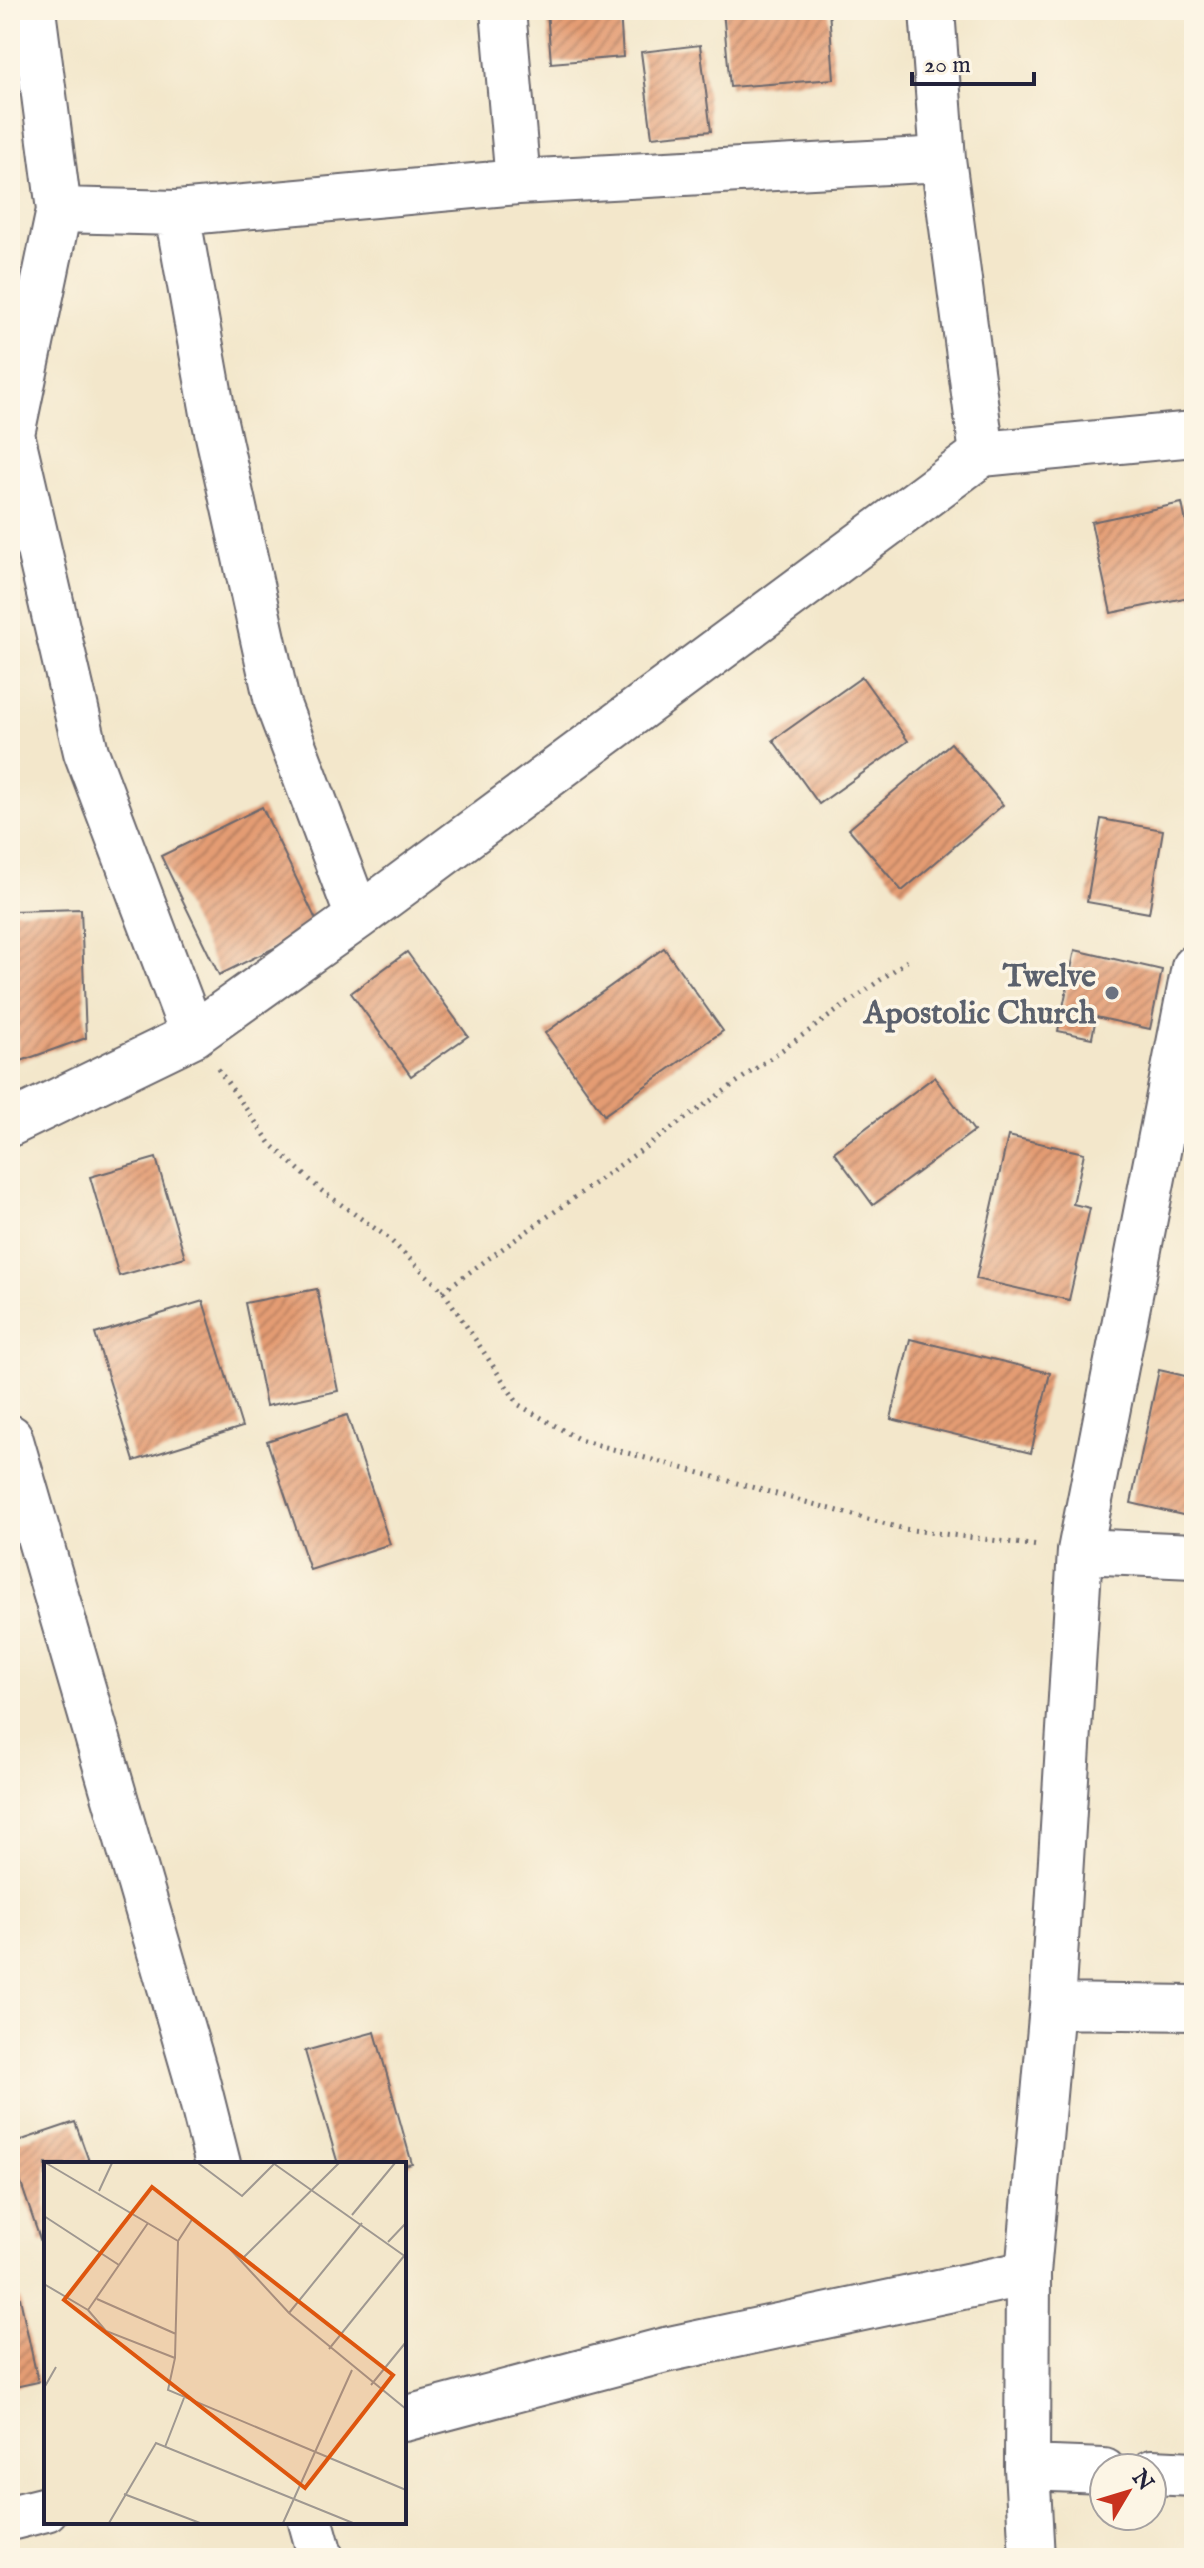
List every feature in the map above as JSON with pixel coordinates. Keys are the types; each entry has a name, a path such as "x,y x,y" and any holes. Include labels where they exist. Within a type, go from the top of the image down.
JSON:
{"street":[{"path":"33,10 59,210 12,434 86,752 193,1035"},
{"path":"503,10 518,182"},
{"path":"932,10 943,159 982,454"},
{"path":"59,210 177,213 518,182 943,159"},
{"path":"177,213 213,413 277,702 358,917"},
{"path":"10,1124 193,1035 358,917 982,454 1194,434"},
{"path":"1032,2558 1027,2468 1028,2273 1052,2006 1080,1551 1194,967"},
{"path":"10,1437 195,2073 217,2162"},
{"path":"1080,1551 1194,1556"},
{"path":"1052,2006 1194,2008"},
{"path":"406,2418 665,2350 1028,2273"},
{"path":"1027,2468 1088,2470"},
{"path":"1168,2473 1194,2474"},
{"path":"10,2518 44,2510"},
{"path":"312,2524 321,2558"}],"path":[{"path":"443,1291 907,961"},
{"path":"193,1035 271,1144 322,1191 387,1237 443,1291 519,1405 580,1440 904,1529 1080,1551"}],"building":[{"path":"547,10 620,10 623,57 551,63"},
{"path":"723,10 829,10 834,79 730,87"},
{"path":"700,45 711,131 652,137 641,52"},
{"path":"1182,503 1194,561 1194,596 1111,613 1091,522"},
{"path":"862,677 908,741 819,804 773,740"},
{"path":"951,743 1003,805 902,891 849,829"},
{"path":"262,807 319,926 219,975 161,856"},
{"path":"1101,819 1163,830 1149,913 1087,902"},
{"path":"81,909 86,1038 18,1062 12,911"},
{"path":"664,948 723,1031 604,1115 545,1033"},
{"name":"Twelve Apostolic Church","path":"1075,950 1162,970 1150,1029 1096,1017 1092,1038 1058,1031"},
{"path":"407,952 468,1036 411,1076 351,993"},
{"path":"934,1077 974,1131 873,1205 834,1152"},
{"path":"1008,1136 1084,1153 1073,1204 1090,1208 1069,1300 976,1279"},
{"path":"156,1158 185,1257 119,1276 90,1177"},
{"path":"317,1289 338,1391 266,1406 245,1303"},
{"path":"203,1301 242,1427 134,1461 95,1334"},
{"path":"910,1339 1050,1373 1031,1453 891,1419"},
{"path":"1159,1370 1194,1378 1194,1481 1187,1516 1131,1503"},
{"path":"347,1415 390,1544 310,1570 267,1441"},
{"path":"375,2032 412,2164 337,2162 305,2051"},
{"path":"75,2122 89,2162 44,2162 44,2241 41,2242 10,2144"},
{"path":"20,2298 38,2382 10,2388 10,2301"}],"place":[{"name":"Twelve Apostolic Church","path":"1112,993"}]}
